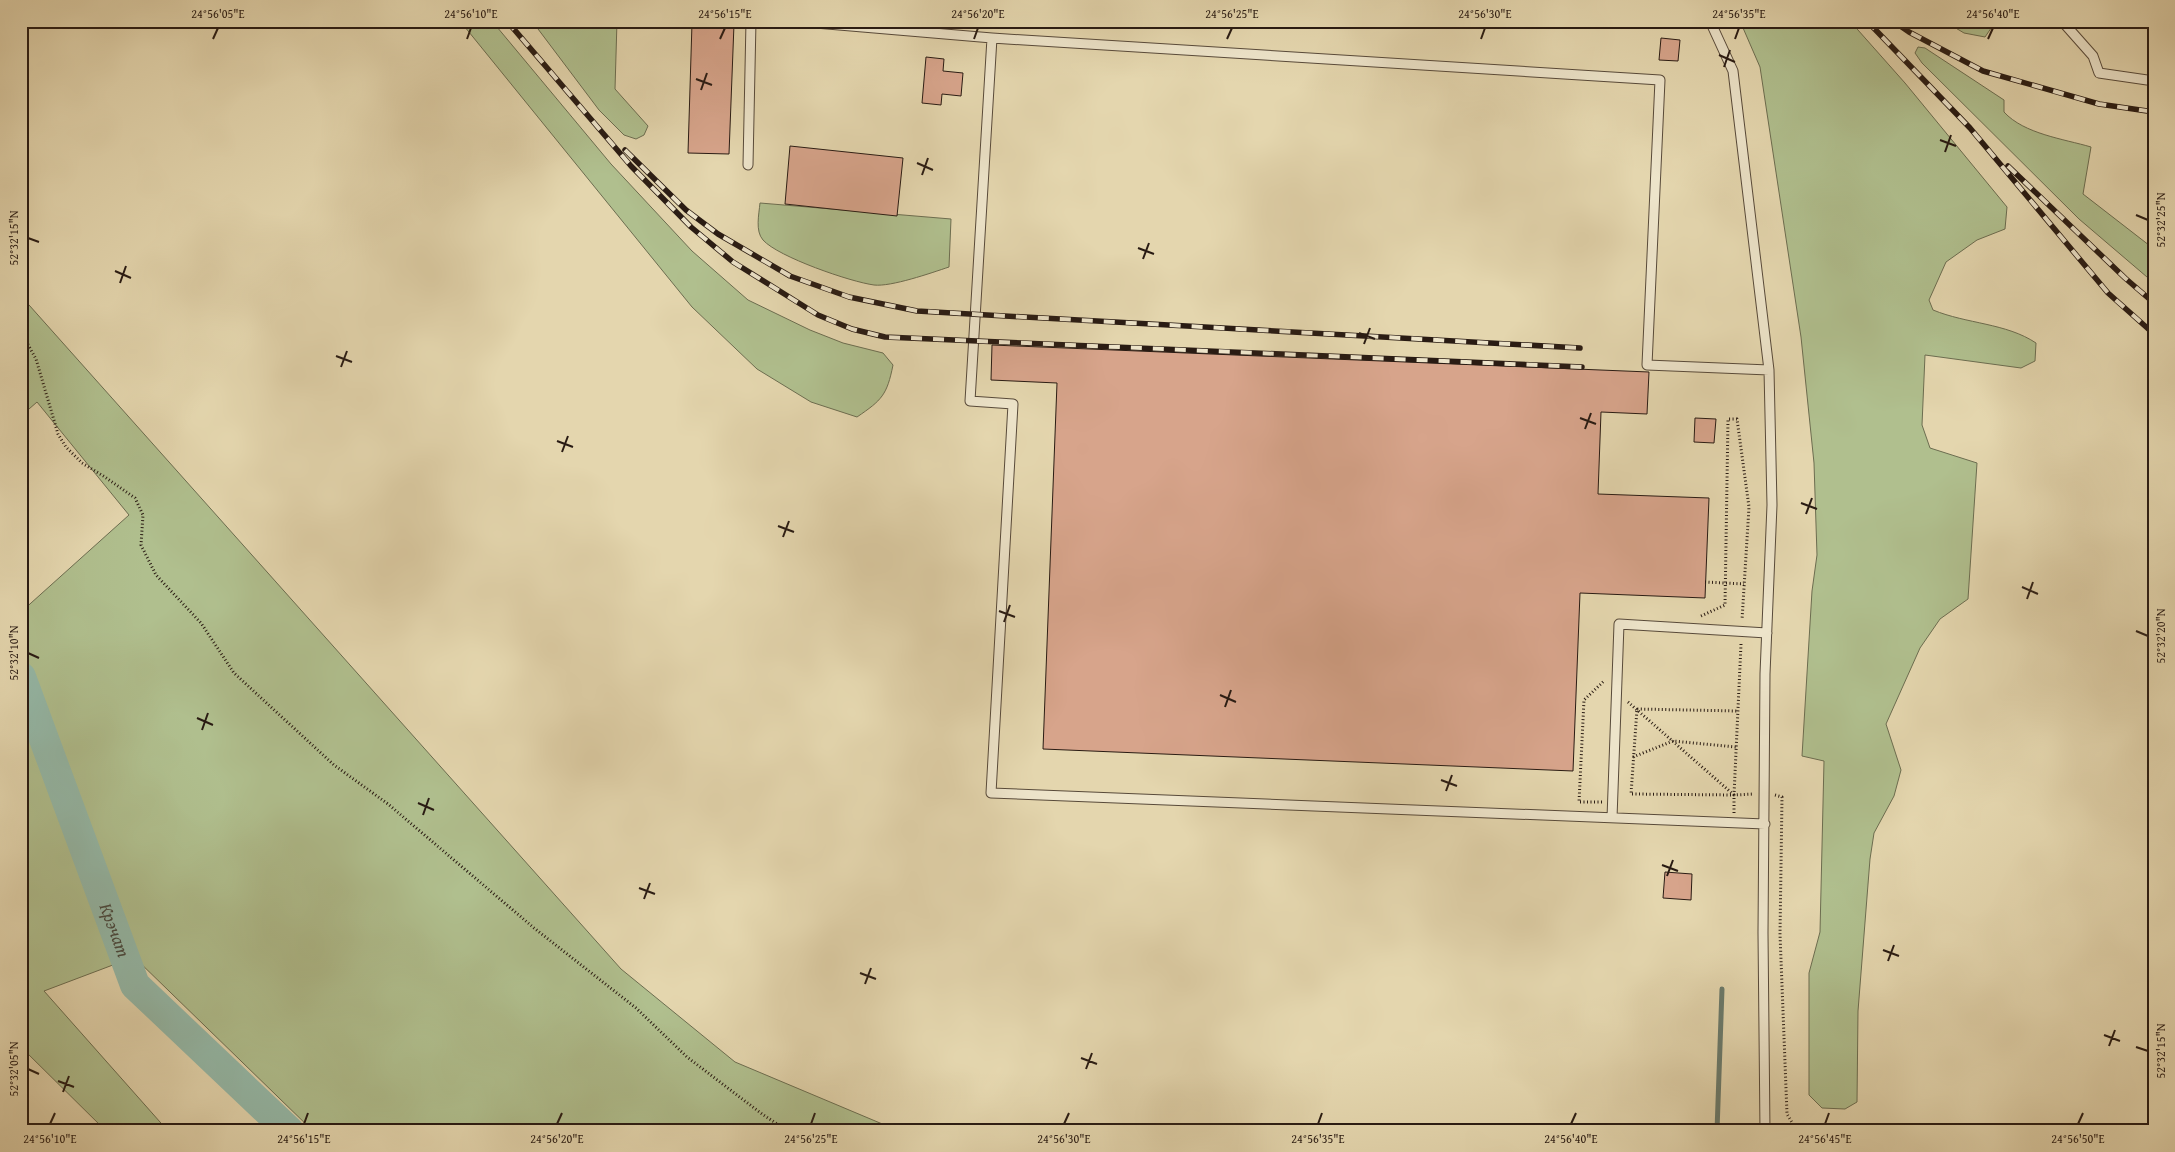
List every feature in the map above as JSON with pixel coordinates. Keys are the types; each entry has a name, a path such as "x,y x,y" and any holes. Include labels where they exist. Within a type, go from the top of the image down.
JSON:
{"lane":[{"path":"748,165 751,21"},
{"path":"792,21 992,38 1660,80 1647,365 1769,370"},
{"path":"1710,21 1734,71 1769,370 1772,506 1767,632 1763,952 1765,1131"},
{"path":"2062,21 2093,56 2099,73 2154,81"},
{"path":"992,38 970,402 1013,404 991,793 1765,824"},
{"path":"1612,818 1619,624 1767,632"}],"path":[{"path":"21,332 36,360 58,434 66,447 82,463 105,476 135,498 143,515 141,545 156,575 201,623 234,673 334,765 388,804 534,928 636,1008 687,1057 762,1114 788,1131"},
{"path":"1706,582 1744,584"},
{"path":"1617,670 1584,700 1579,802 1613,802 1631,794 1734,795"},
{"path":"1616,692 1734,795 1734,823"},
{"path":"1637,709 1738,711"},
{"path":"1631,794 1637,709"},
{"path":"1633,757 1673,741 1736,747"}],"green space":[{"path":"460,21 492,21 611,164 692,251 748,300 810,330 843,343 883,353 893,365 886,390 878,401 857,417 811,402 757,369 692,307"},
{"path":"532,21 617,21 615,89 648,126 644,135 636,139 624,135 599,110"},
{"path":"1740,21 1850,21 1905,83 2007,207 2005,229 1977,240 1946,262 1929,300 1933,310 2012,331 2036,343 2035,361 2021,368 1925,355 1922,425 1930,448 1977,463 1968,599 1940,619 1920,648 1886,724 1901,770 1894,796 1874,833 1870,859 1858,1011 1857,1102 1845,1109 1822,1108 1809,1095 1809,973 1820,932 1824,761 1802,756 1812,591 1817,555 1814,463 1801,337 1760,67"},
{"path":"1944,21 1996,21 1985,37 1964,33"},
{"path":"1918,47 1925,48 2004,100 2004,112 2022,126 2045,135 2091,147 2083,194 2154,249 2154,283 2079,219 1922,63 1915,53"},
{"path":"760,203 951,219 949,267 911,279 881,285 863,283 833,274 783,254 763,240 758,227"},
{"path":"21,296 621,969 735,1062 899,1131 313,1131 134,957 44,991 168,1131 106,1131 21,1047 21,612 129,515 37,402 21,416"}],"building":[{"path":"692,23 734,24 729,154 688,153"},
{"path":"1661,38 1680,40 1678,61 1659,60"},
{"path":"926,57 944,59 943,71 963,73 961,96 942,94 941,105 922,103"},
{"path":"790,146 903,158 897,216 785,204"},
{"path":"992,345 1649,372 1647,414 1601,412 1598,494 1709,498 1705,598 1580,593 1573,771 1043,749 1057,383 991,380"},
{"path":"1695,418 1716,419 1714,443 1694,442"},
{"path":"1665,872 1692,874 1691,900 1663,898"}],"waterway":[{"name":"Крэчат","path":"21,677 135,985 289,1131"},
{"path":"1717,1131 1722,989"}],"railway":[{"path":"507,21 631,166 691,227 733,262 818,315 852,329 885,337 1582,367"},
{"path":"1867,21 1970,128 2108,293 2154,334"},
{"path":"1893,21 1909,32 1983,71 2099,104 2154,112"},
{"path":"625,150 686,210 718,234 790,276 849,297 917,311 1580,348"},
{"path":"2008,166 2125,278 2154,303"}]}
